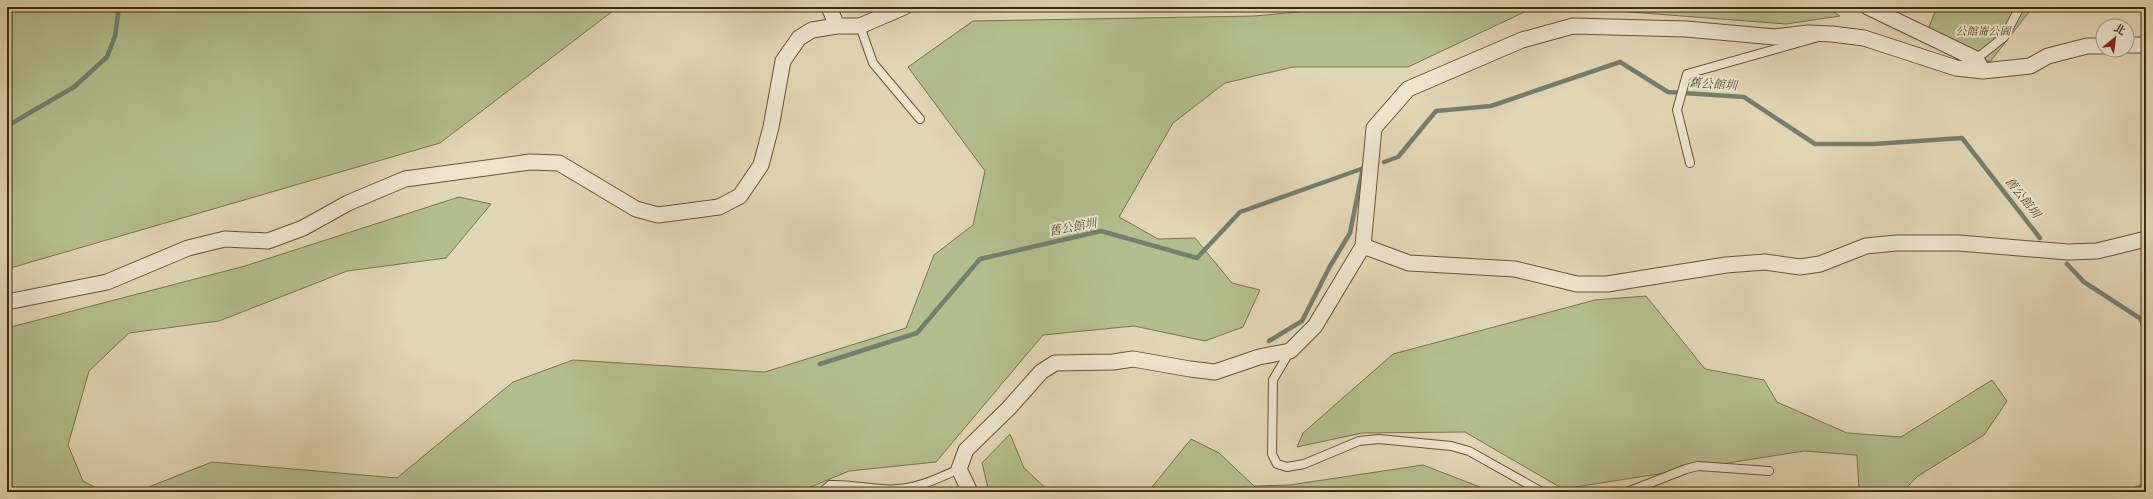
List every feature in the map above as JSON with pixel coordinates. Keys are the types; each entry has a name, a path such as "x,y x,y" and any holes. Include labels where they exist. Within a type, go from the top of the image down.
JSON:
{"street":[{"path":"829,7 837,26"},
{"path":"7,302 107,282 188,248 225,239 268,241 303,228 348,203 405,179 522,163 559,163 636,209 658,215 719,207 740,196 762,166 783,61 799,38 812,30 837,26 860,26 904,7"},
{"path":"1868,7 1979,65"},
{"path":"970,492 959,469 966,450 1009,408 1041,372 1055,363 1113,362 1133,359 1215,372 1259,356 1290,351 1315,326 1363,246 1374,128 1408,89 1522,40 1573,26 1686,29 1775,37 1808,33 1832,34 1864,38 1956,68 1979,65 2030,66 2048,56 2087,46 2095,46"},
{"path":"2135,45 2146,46"},
{"path":"1363,246 1409,263 1515,268 1577,284 1607,284 1726,265 1765,262 1800,267 1820,264 1866,246 1896,243 1959,243 2068,252 2097,251 2146,239"}],"lane":[{"path":"1979,65 2004,37 2020,7"},
{"path":"860,26 873,63 920,118"},
{"path":"1690,163 1677,110 1687,74 1832,34"},
{"path":"1290,351 1273,380 1272,454 1277,464 1287,467 1304,464 1359,442 1379,439 1451,446 1469,451 1542,492"},
{"path":"1627,492 1686,469 1698,466 1769,471"},
{"path":"822,492 830,485 849,484 884,490 919,486 959,469"}],"green space":[{"path":"7,7 618,7 440,143 7,269"},
{"path":"1352,7 1535,7 1408,67 1293,67 1225,83 1173,123 1119,217 1158,239 1195,238 1232,283 1260,290 1243,327 1205,341 1134,326 1043,335 936,462 849,471 799,492 136,492 212,462 397,478 513,382 573,360 765,372 906,328 934,255 973,225 985,171 908,67 973,21 1254,16"},
{"path":"1565,7 1826,7 1840,16 1786,24"},
{"name":"公館崙公園","path":"1937,7 2023,7 2029,12 1990,62 1927,32"},
{"path":"459,197 491,204 446,258 347,271 219,321 129,333 89,371 68,445 83,481 104,492 7,492 7,328 245,266"},
{"path":"1646,296 1705,369 1764,380 1777,402 1847,433 1901,437 1992,380 2007,401 1984,435 1918,476 1902,492 1859,492 1857,455 1804,451 1563,489 1465,432 1362,433 1297,447 1303,433 1393,354 1595,300"},
{"path":"1010,434 1024,468 1050,492 989,492 982,463"},
{"path":"1191,439 1219,453 1254,486 1290,485 1423,465 1493,492 1148,492"},
{"path":"2146,482 2146,492 2125,492"}],"waterway":[{"path":"7,126 74,87 107,57 115,36 119,7"},
{"name":"舊公館圳","path":"1384,162 1398,157 1436,111 1491,106 1620,62 1668,92 1744,97 1815,144 1874,144 1962,138 2040,238"},
{"path":"1269,341 1302,321 1329,268 1350,233 1363,168"},
{"name":"舊公館圳","path":"820,364 917,333 980,259 1101,231 1197,258 1240,212 1364,168"},
{"name":"舊公館圳","path":"2067,264 2084,282 2141,319 2146,336"}]}
